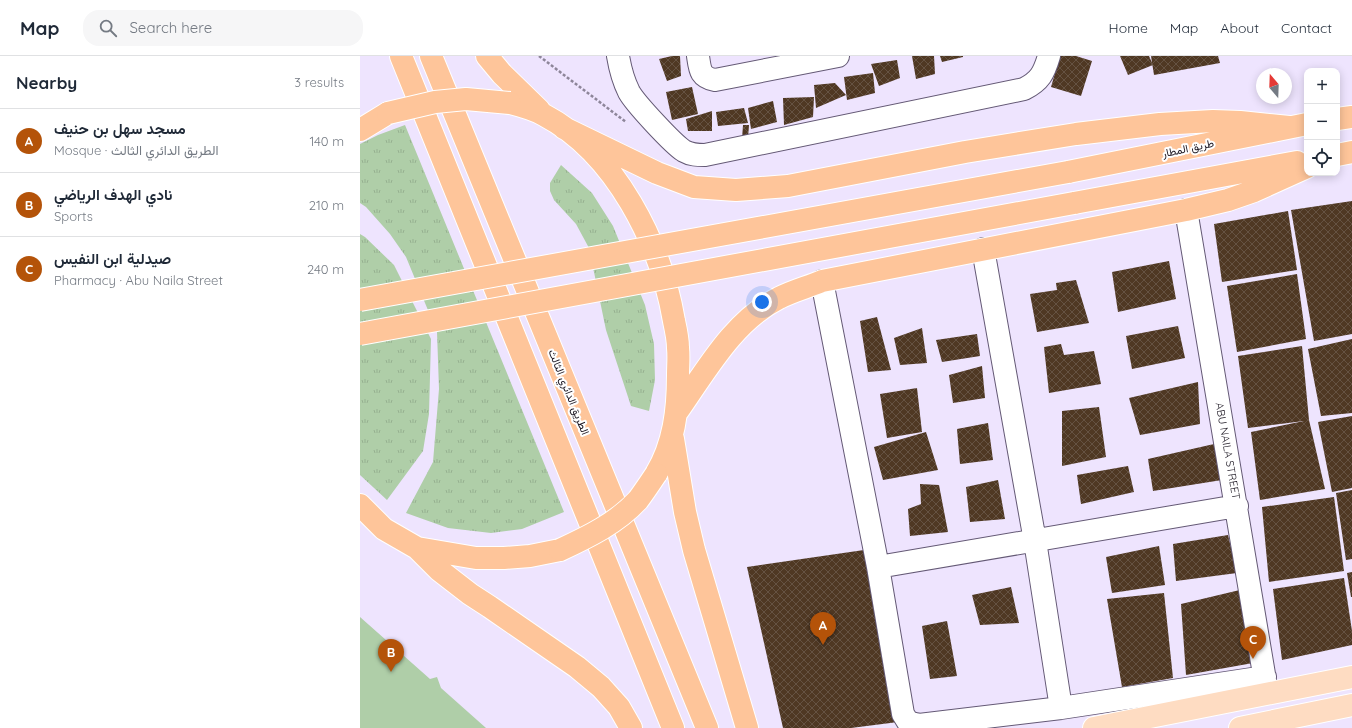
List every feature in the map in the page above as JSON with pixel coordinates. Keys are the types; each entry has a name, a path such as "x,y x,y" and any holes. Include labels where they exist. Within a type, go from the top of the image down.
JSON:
{"highway":[{"path":"401,56 673,728"},
{"name":"الطريق الدائري الثالث","path":"431,56 706,728"},
{"path":"487,56 502,74 544,115"},
{"path":"360,130 388,113 436,102 466,99 510,103 531,109 544,115 564,128 591,151 612,175 637,213 657,255 671,303 678,347 677,412 673,435 664,461 637,500 611,523 584,539 560,550 530,556 476,558 417,548"},
{"path":"1340,119 1352,117"},
{"path":"564,128 665,176 694,187 736,190 788,186 965,152 1076,134 1152,125 1213,121 1298,125"},
{"name":"طريق المطار","path":"360,300 1068,172 1298,125"},
{"path":"1340,154 1352,152"},
{"path":"360,334 1304,161"},
{"path":"677,412 715,357 738,328 757,312 779,298 822,281 1186,210 1228,200 1254,191 1304,168"},
{"path":"673,435 684,505 694,550 747,728"},
{"path":"360,505 384,529"},
{"path":"360,516 417,548 439,570 470,594 577,667 600,687 619,707 631,728"}],"main road":[{"path":"1094,728 1266,685 1352,677"},
{"path":"1240,728 1352,705"}],"street":[{"path":"618,56 624,80 635,101 675,144 693,155 705,155 1024,89 1040,78 1049,56"},
{"path":"698,56 702,74 708,79 715,80 838,56"},
{"name":"ABU NAILA STREET","path":"1186,210 1266,685"},
{"path":"983,249 1034,541 1061,708"},
{"path":"822,281 878,567 903,714 908,722 919,725 1266,685"},
{"path":"878,567 1237,506"}],"path":[{"path":"540,56 627,122"}],"green space":[{"path":"405,125 564,512 522,529 491,533 448,528 406,513 433,462 439,389 437,332 406,257 390,234 366,207 360,203 360,144 378,135"},
{"path":"561,165 592,193 613,226 645,305 654,344 655,380 649,411 631,406 606,330 589,248 576,224 554,200 550,191 550,183"},
{"path":"360,234 394,265 431,339 429,414 423,451 387,500 360,475"},
{"path":"360,617 430,679 437,677 441,688 486,728 360,728"}],"building":[{"path":"680,56 681,76 667,81 659,59"},
{"path":"912,56 934,56 935,74 916,79"},
{"path":"940,56 963,56 963,57 942,62"},
{"path":"1060,56 1076,56 1092,61 1081,96 1051,87"},
{"path":"1120,56 1149,56 1153,65 1128,75"},
{"path":"1151,56 1218,56 1220,63 1154,75"},
{"path":"897,60 900,78 879,86 871,64"},
{"path":"873,73 875,93 847,100 844,77"},
{"path":"835,83 846,95 816,108 814,85"},
{"path":"692,87 698,114 672,120 666,92"},
{"path":"814,97 813,117 784,125 783,98"},
{"path":"773,101 777,122 751,129 748,108"},
{"path":"744,108 748,123 718,126 716,112"},
{"path":"712,111 712,131 688,131 686,119"},
{"path":"743,125 749,125 748,139 742,139"},
{"path":"1352,201 1352,334 1314,341 1291,210"},
{"path":"1288,211 1297,270 1222,282 1214,224"},
{"path":"1169,261 1176,299 1118,312 1112,272"},
{"path":"1297,274 1306,339 1237,352 1227,286"},
{"path":"1076,280 1089,323 1037,332 1030,294 1057,290 1056,283"},
{"path":"877,317 891,370 868,372 860,321"},
{"path":"1178,326 1185,358 1132,369 1126,336"},
{"path":"922,328 927,363 900,365 894,338"},
{"path":"977,334 980,356 942,362 936,340"},
{"path":"1352,339 1352,413 1321,416 1308,349"},
{"path":"1061,344 1064,355 1094,351 1101,384 1049,393 1044,347"},
{"path":"1302,346 1309,420 1325,489 1260,500 1251,432 1304,421 1248,428 1238,356"},
{"path":"982,366 985,398 953,403 949,375"},
{"path":"1198,382 1200,424 1140,435 1129,398"},
{"path":"917,388 922,432 887,438 880,394"},
{"path":"1099,407 1106,457 1062,466 1062,411"},
{"path":"1352,416 1352,488 1332,492 1318,422"},
{"path":"988,423 993,460 960,464 957,429"},
{"path":"926,432 938,470 883,480 874,447"},
{"path":"1214,444 1222,480 1153,491 1148,459"},
{"path":"1128,466 1134,492 1081,504 1077,475"},
{"path":"998,480 1005,519 970,522 966,487"},
{"path":"920,484 939,485 948,532 910,536 908,509 921,504"},
{"path":"1352,490 1352,559 1346,560 1336,493"},
{"path":"1334,497 1344,571 1269,582 1262,507"},
{"path":"1228,535 1237,573 1176,581 1173,544"},
{"path":"1159,546 1165,585 1112,593 1106,557"},
{"path":"864,550 898,722 851,728 783,728 747,567"},
{"path":"1352,572 1352,597 1351,597 1347,573"},
{"path":"1344,578 1352,631 1352,645 1282,660 1273,589"},
{"path":"1011,587 1019,623 980,625 972,595"},
{"path":"1244,589 1253,663 1186,675 1181,604"},
{"path":"1164,593 1173,678 1122,687 1107,599"},
{"path":"947,621 957,676 930,679 922,626"}],"place":[{"name":"مسجد سهل بن حنيف","path":"823,645"},
{"name":"صيدلية ابن النفيس","path":"1253,659"},
{"name":"نادي الهدف الرياضي","path":"391,672"}]}
